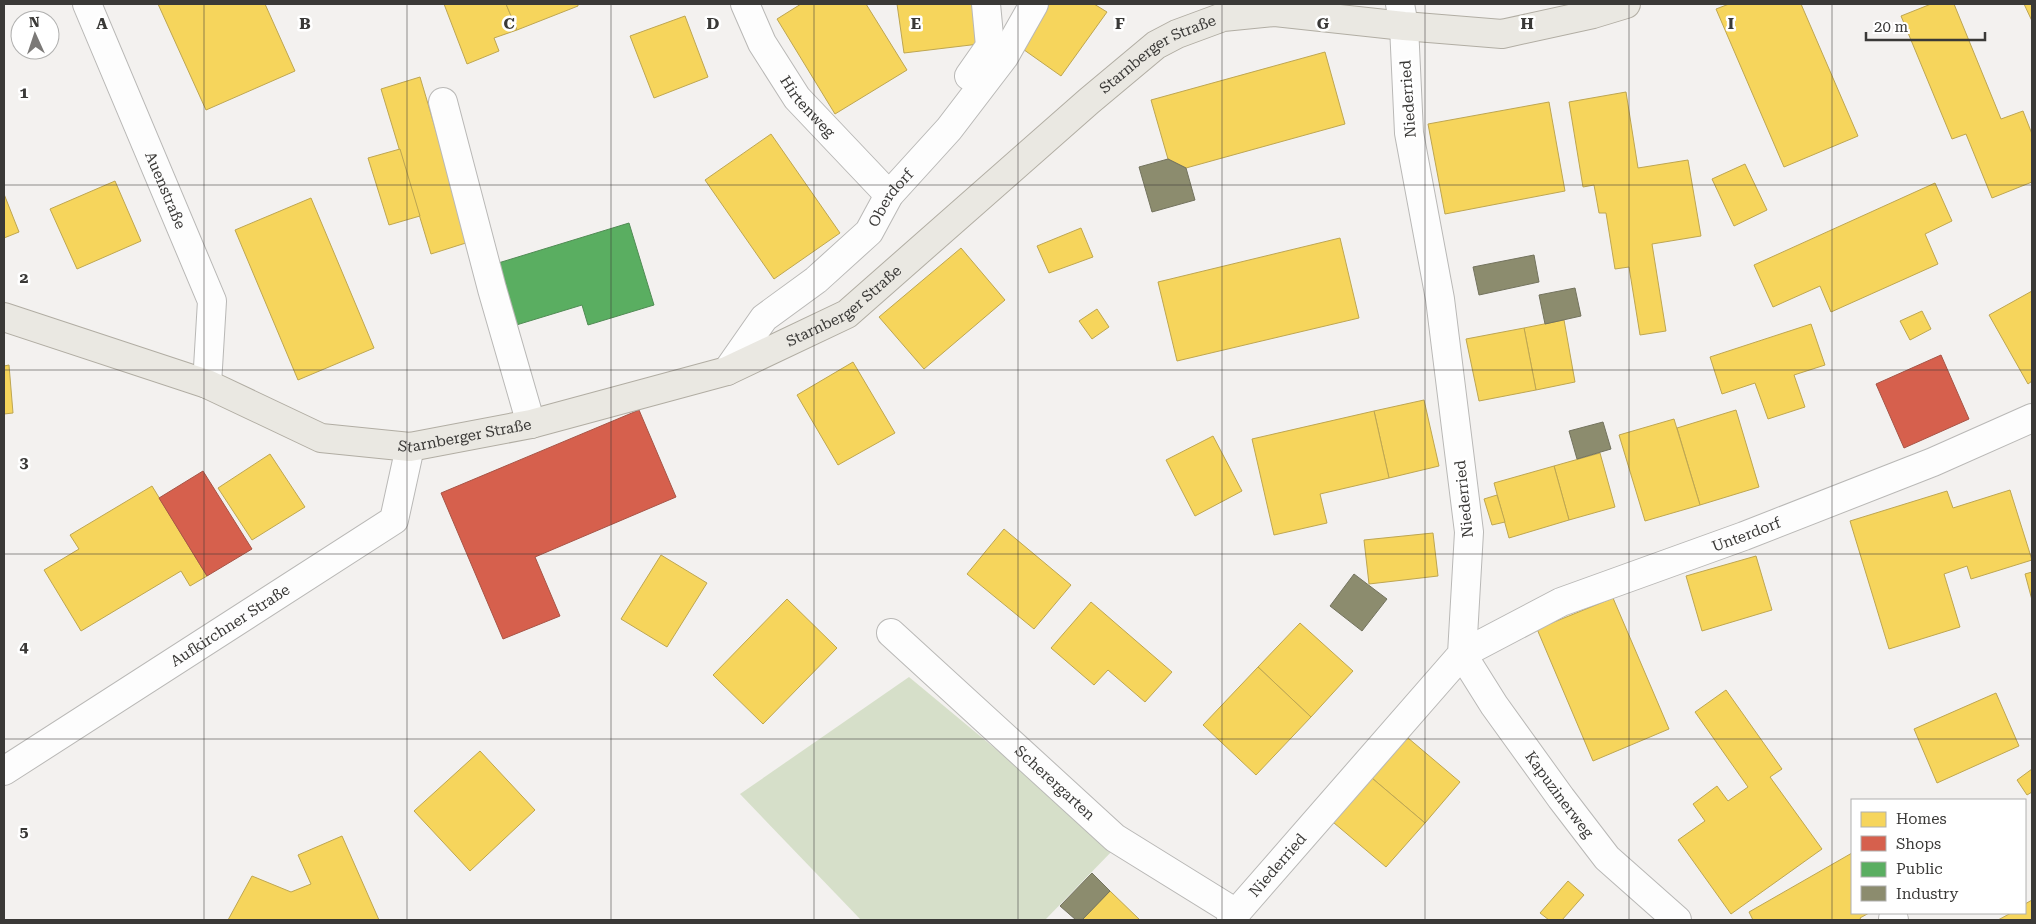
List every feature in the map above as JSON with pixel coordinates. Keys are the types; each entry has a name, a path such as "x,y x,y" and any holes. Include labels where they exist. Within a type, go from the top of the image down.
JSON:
{"main road":[{"name":"Starnberger Straße","path":"4,316 207,384 321,438 410,447 532,424 726,371 847,314 1088,101 1156,45 1177,34 1223,17 1275,12 1402,15 1502,34 1594,14 1626,4"}],"street":[{"name":"Auenstraße","path":"87,4 212,301 207,384"},
{"name":"Hirtenweg","path":"745,4 762,44 797,98 889,195"},
{"path":"949,129 954,98 990,46 986,4"},
{"name":"Oberdorf","path":"726,371 764,318 816,280 869,232 889,195 949,129 1004,57 1034,4"},
{"name":"Niederried","path":"1234,916 1462,654 1469,532 1440,299 1409,133 1402,15"},
{"path":"443,102 492,289 532,424"},
{"name":"Unterdorf","path":"1462,654 1561,602 1807,512 1934,462 2032,418"},
{"name":"Aufkirchner Straße","path":"4,771 394,520 410,447"},
{"name":"Scherergarten","path":"890,633 1115,838 1234,916"},
{"name":"Kapuzinerweg","path":"1462,654 1494,705 1606,858 1677,920"}],"green space":[{"path":"909,677 1115,848 1045,920 861,920 740,794"}],"building: Homes":[{"path":"158,4 265,4 295,71 206,110"},
{"path":"444,4 506,4 517,30 494,38 499,51 467,64"},
{"path":"506,4 578,4 578,6 517,30"},
{"path":"801,4 866,4 907,70 835,114 777,19"},
{"path":"897,4 974,4 979,44 904,53"},
{"path":"1045,4 1094,4 1107,12 1061,76 1020,47"},
{"path":"1729,4 1801,4 1858,136 1784,167 1716,9"},
{"path":"1931,4 1954,4 2001,119 2023,111 2032,134 2032,182 1992,198 1966,134 1952,139 1901,16"},
{"path":"2024,4 2032,4 2032,21"},
{"path":"685,16 708,77 654,98 630,36"},
{"path":"1325,52 1345,124 1186,168 1168,159 1151,100"},
{"path":"420,77 469,242 431,254 381,89"},
{"path":"1626,92 1638,168 1688,160 1701,236 1652,244 1666,331 1640,335 1629,267 1615,269 1606,213 1599,213 1594,185 1583,187 1569,102"},
{"path":"1549,102 1565,191 1445,214 1428,124"},
{"path":"771,134 840,233 774,279 705,180"},
{"path":"400,149 420,216 389,225 368,158"},
{"path":"1745,164 1767,210 1734,226 1712,179"},
{"path":"115,181 141,241 77,269 50,209"},
{"path":"1935,183 1952,221 1925,234 1938,264 1831,312 1820,286 1773,307 1754,265"},
{"path":"4,194 19,232 4,238"},
{"path":"311,198 374,348 298,380 235,230"},
{"path":"1081,228 1093,257 1049,273 1037,246"},
{"path":"1340,238 1359,318 1177,361 1158,282"},
{"path":"961,248 1005,300 924,369 879,317"},
{"path":"2032,291 2032,381 2028,384 1989,315"},
{"path":"1097,309 1109,327 1092,339 1079,321"},
{"path":"1922,311 1931,329 1910,340 1900,321"},
{"path":"1564,320 1575,382 1536,390 1524,328"},
{"path":"1811,324 1825,365 1794,375 1805,407 1768,419 1755,383 1722,394 1710,357"},
{"path":"1524,328 1536,390 1479,401 1466,339"},
{"path":"853,362 895,433 838,465 797,395"},
{"path":"9,365 13,413 4,414 4,366"},
{"path":"1424,400 1439,466 1389,478 1374,411"},
{"path":"1736,410 1759,487 1700,505 1677,428"},
{"path":"1374,411 1389,478 1320,494 1327,523 1274,535 1252,439"},
{"path":"1674,419 1700,505 1645,521 1619,435"},
{"path":"1213,436 1242,491 1195,516 1166,460"},
{"path":"1600,453 1615,507 1569,520 1554,466"},
{"path":"270,454 305,507 252,540 218,488"},
{"path":"1554,466 1569,520 1509,538 1494,483"},
{"path":"152,486 207,576 190,586 181,571 81,631 44,570 79,549 70,535"},
{"path":"2010,490 2032,560 1971,579 1967,566 1944,574 1960,627 1889,649 1850,521 1947,491 1953,508"},
{"path":"1497,495 1505,522 1492,525 1484,499"},
{"path":"1004,529 1071,585 1034,629 967,574"},
{"path":"1433,533 1438,576 1369,584 1364,540"},
{"path":"661,555 707,583 667,647 621,619"},
{"path":"1756,556 1772,610 1702,631 1686,576"},
{"path":"2032,572 2032,600 2025,574"},
{"path":"1613,598 1669,729 1593,761 1537,629"},
{"path":"787,599 837,648 763,724 713,675"},
{"path":"1091,602 1172,672 1145,702 1108,670 1094,685 1051,648"},
{"path":"1300,623 1353,671 1311,717 1258,667"},
{"path":"1258,667 1311,717 1256,775 1203,725"},
{"path":"1726,690 1782,769 1770,777 1822,849 1731,914 1678,840 1705,821 1693,804 1717,786 1728,801 1748,787 1695,712"},
{"path":"1996,693 2019,746 1937,783 1914,729"},
{"path":"1401,732 1460,782 1425,823 1366,773"},
{"path":"480,751 535,810 470,871 414,811"},
{"path":"2032,769 2032,792 2027,795 2017,780"},
{"path":"1366,773 1425,823 1386,867 1327,817"},
{"path":"342,836 379,920 228,920 252,876 291,892 311,884 298,855"},
{"path":"1851,854 1851,914 1867,914 1860,918 1861,920 1753,920 1749,912"},
{"path":"1568,881 1584,895 1562,920 1549,920 1540,913"},
{"path":"1110,891 1140,920 1082,920"},
{"path":"2032,900 2032,920 1998,920 2009,914 2026,914 2026,903"}],"building: Shops":[{"path":"1941,355 1969,419 1904,448 1876,384"},
{"path":"639,410 676,497 535,557 560,616 503,639 441,493"},
{"path":"203,471 252,549 207,576 159,498"}],"building: Public":[{"path":"629,223 654,305 588,325 582,305 513,326 495,264"}],"building: Industry":[{"path":"1168,159 1186,168 1195,200 1152,212 1139,167"},
{"path":"1534,255 1539,282 1479,295 1473,267"},
{"path":"1575,288 1581,316 1545,324 1539,295"},
{"path":"1603,422 1611,449 1577,459 1569,431"},
{"path":"1354,574 1387,599 1362,631 1330,606"},
{"path":"1092,873 1110,891 1082,920 1076,920 1060,906"}]}
